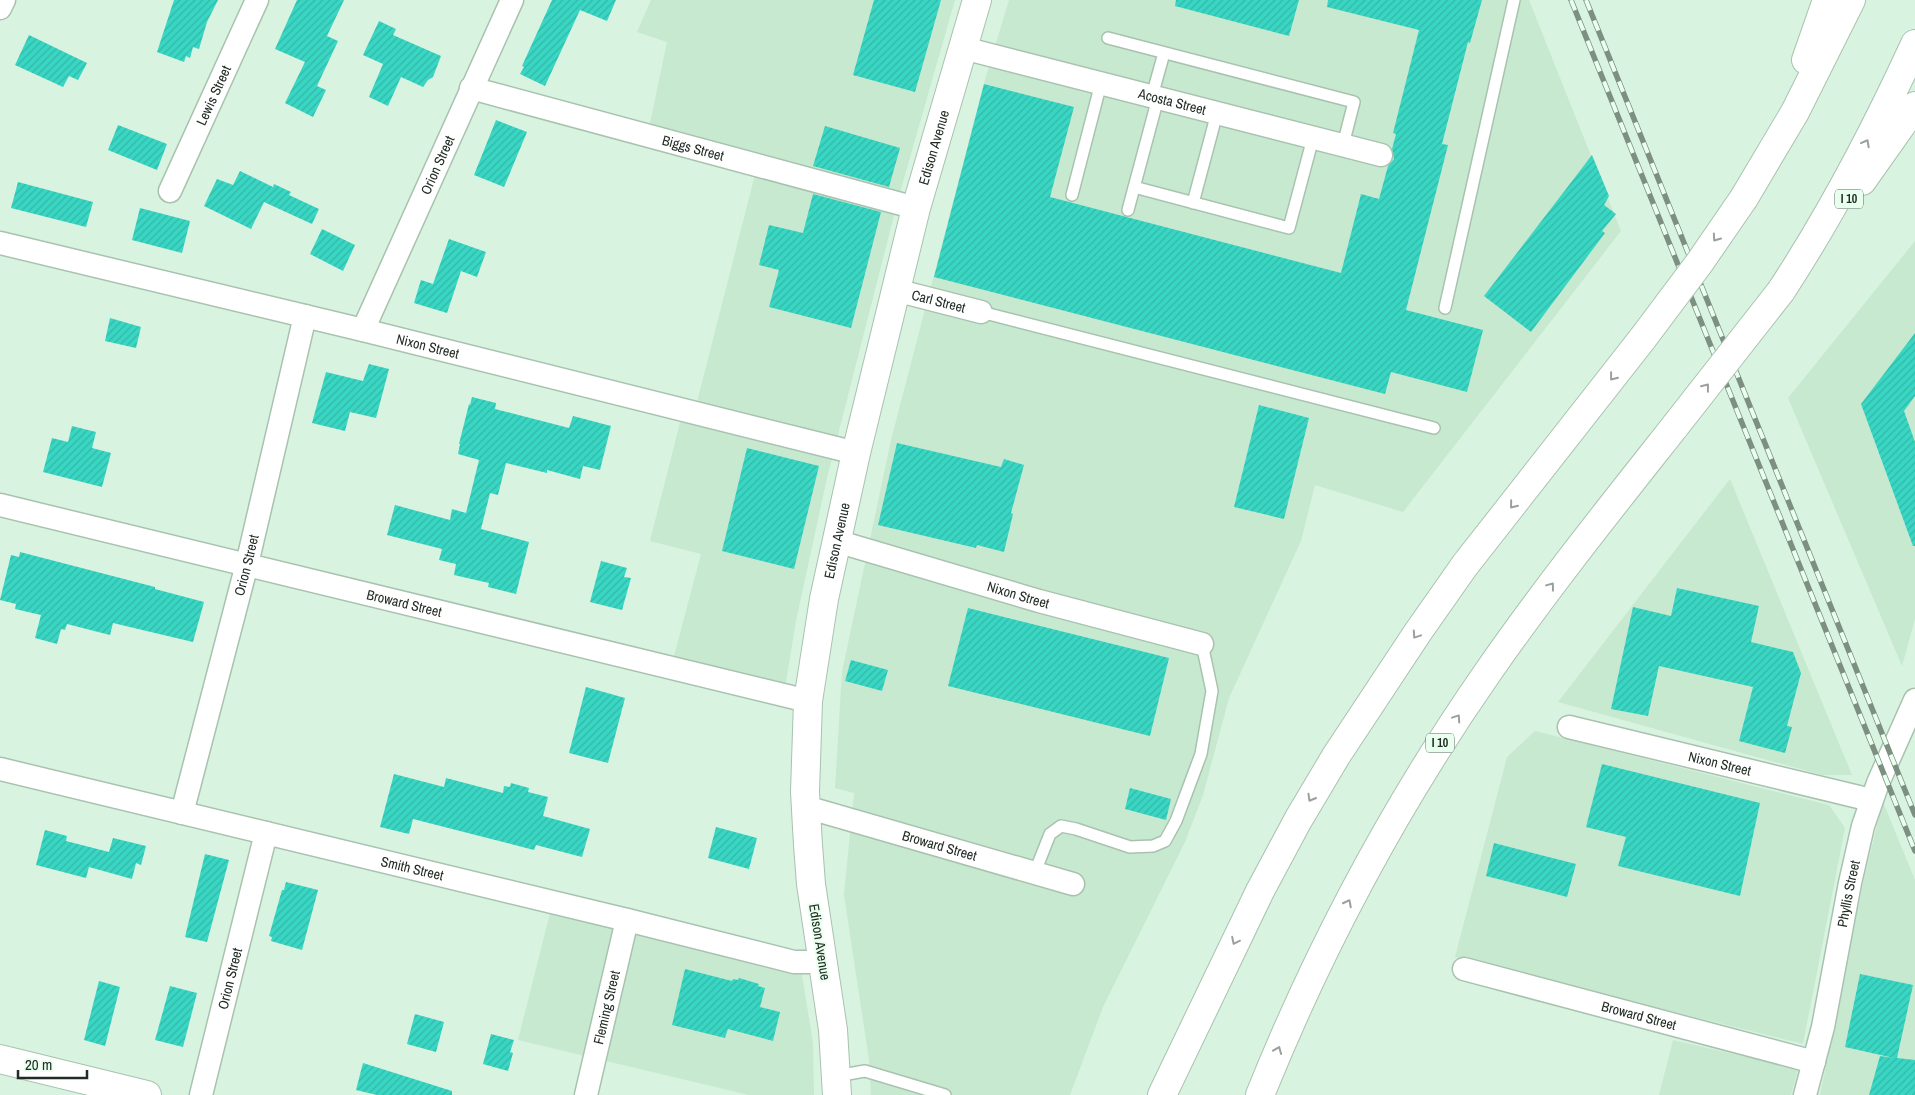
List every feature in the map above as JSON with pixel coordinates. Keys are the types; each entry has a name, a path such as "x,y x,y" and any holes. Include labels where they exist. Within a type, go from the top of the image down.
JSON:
{"main road":[{"name":"Edison Avenue","path":"837,1086 833,1030 812,884 806,807 808,701 824,599 836,541 895,290 916,208 977,0"},
{"path":"1744,198 1786,111 1827,0"},
{"path":"1162,1095 1256,899 1298,820 1336,756 1418,632 1466,565 1643,338 1700,262 1744,198 1795,112 1851,0"},
{"path":"1781,291 1826,218 1869,138 1915,44"},
{"name":"I 10","path":"1260,1095 1284,1035 1357,885 1442,741 1487,672 1536,605 1781,291 1915,106"},
{"path":"0,1059 147,1095"}],"street":[{"path":"0,8 4,0"},
{"name":"Lewis Street","path":"170,191 257,0"},
{"name":"Orion Street","path":"363,330 512,0"},
{"name":"Acosta Street","path":"963,48 1381,155"},
{"name":"Biggs Street","path":"471,88 916,208"},
{"name":"Nixon Street","path":"0,243 363,330 856,452"},
{"name":"Carl Street","path":"895,290 981,312"},
{"name":"Orion Street","path":"182,813 247,564 305,316"},
{"name":"Broward Street","path":"0,506 247,564 808,701"},
{"name":"Nixon Street","path":"836,541 1039,601 1202,644"},
{"name":"Phyllis Street","path":"1805,1095 1823,1027 1857,850 1871,800 1915,700"},
{"name":"Nixon Street","path":"1569,727 1871,800"},
{"name":"Smith Street","path":"0,769 794,962 824,962"},
{"name":"Broward Street","path":"806,807 1074,884"},
{"name":"Orion Street","path":"201,1095 266,833"},
{"name":"Fleming Street","path":"586,1095 627,920"},
{"name":"Broward Street","path":"1464,969 1814,1062"}],"lane":[{"path":"1445,308 1514,0"},
{"path":"1108,38 1354,102 1343,146"},
{"path":"1128,210 1164,53"},
{"path":"1072,195 1101,83"},
{"path":"1193,203 1217,113"},
{"path":"1134,187 1289,228 1313,138"},
{"path":"981,312 1434,428"},
{"path":"1035,872 1050,834 1061,826 1130,846 1153,846 1165,841 1176,821 1201,754 1212,691 1202,644"},
{"path":"837,1086 865,1071 945,1095"}],"shaded area":[{"path":"651,0 955,0 899,196 827,478 796,621 785,688 673,660 701,554 650,541 686,399 697,402 759,159 649,128 667,42 637,32"},
{"path":"1009,0 1529,0 1621,231 1403,512 1315,485 1301,541 1229,698 1203,795 1185,842 1103,1007 1070,1095 871,1095 869,1060 844,895 854,793 835,788 842,672 891,440 984,83"},
{"path":"1915,241 1915,619 1902,666 1788,398"},
{"path":"1730,479 1852,775 1822,775 1558,702"},
{"path":"1535,731 1829,805 1845,828 1803,1044 1455,957 1507,757"},
{"path":"1883,802 1915,880 1915,1095 1820,1095 1865,874"},
{"path":"550,913 802,975 813,1043 814,1095 749,1095 518,1040"},
{"path":"1673,1040 1798,1069 1791,1095 1659,1095"}],"building":[{"path":"174,0 218,0 207,22 199,49 193,47 190,58 186,56 184,62 157,52"},
{"path":"297,0 344,0 327,36 338,41 317,86 326,90 313,117 285,103 305,62 275,49"},
{"path":"552,0 616,0 607,21 580,10 545,86 520,74"},
{"path":"874,0 941,0 915,92 853,75"},
{"path":"1176,0 1299,0 1289,36 1175,6"},
{"path":"1328,0 1482,0 1470,43 1468,42 1442,144 1448,145 1406,310 1483,330 1467,392 1391,372 1385,394 934,277 984,84 1074,107 1050,197 1341,273 1361,194 1379,199 1388,166 1394,159 1392,149 1396,134 1393,133 1419,30 1327,7"},
{"path":"379,21 396,29 393,35 441,56 433,77 423,87 401,77 388,106 369,97 383,64 363,55"},
{"path":"29,35 87,63 78,80 69,76 63,87 15,65"},
{"path":"496,120 527,132 504,187 474,175"},
{"path":"118,125 167,144 157,170 108,150"},
{"path":"825,126 900,148 889,187 813,166"},
{"path":"1592,155 1609,196 1604,205 1616,214 1602,231 1605,233 1531,332 1484,296"},
{"path":"240,171 273,187 274,184 291,192 289,195 319,209 312,224 264,202 251,229 204,206 217,179 233,185"},
{"path":"18,182 93,202 86,227 11,208"},
{"path":"813,194 881,212 851,328 769,307 779,270 759,265 769,225 803,233"},
{"path":"140,208 190,221 182,253 132,240"},
{"path":"322,229 355,245 343,271 310,254"},
{"path":"449,239 486,252 477,277 461,271 447,313 414,303 421,280 433,284"},
{"path":"110,318 141,327 136,348 105,341"},
{"path":"1915,333 1915,396 1904,411 1915,442 1915,546 1913,546 1861,404"},
{"path":"369,364 389,369 376,418 350,412 345,431 312,423 326,372 363,381"},
{"path":"472,397 496,403 495,409 569,428 573,416 611,426 600,470 583,466 580,479 547,470 547,473 506,463 498,495 490,493 481,529 529,542 516,594 488,587 489,583 454,575 456,564 439,560 442,549 387,535 395,505 450,520 452,509 466,513 479,460 458,454"},
{"path":"1259,405 1309,418 1284,519 1234,507"},
{"path":"72,426 96,432 92,448 111,453 102,487 43,472 52,438 68,442"},
{"path":"897,443 1001,467 1004,459 1024,465 1011,513 1013,514 1004,552 977,545 976,548 878,525"},
{"path":"747,448 819,466 794,569 722,551"},
{"path":"20,552 155,587 155,589 204,602 193,642 113,623 110,635 67,624 65,630 61,629 57,644 35,638 41,615 15,609 16,604 0,600 11,555 19,557"},
{"path":"601,561 627,568 624,577 631,578 622,610 590,602"},
{"path":"1677,588 1759,606 1751,642 1793,652 1801,673 1787,726 1792,727 1785,753 1739,741 1753,687 1659,666 1648,716 1611,709 1633,607 1671,616"},
{"path":"968,608 1169,658 1150,736 948,686"},
{"path":"851,660 888,670 882,691 845,681"},
{"path":"586,687 625,698 608,763 569,753"},
{"path":"1602,764 1760,803 1740,896 1618,866 1626,837 1586,827"},
{"path":"394,774 444,787 446,778 503,793 504,786 510,787 511,783 529,788 528,792 548,797 543,816 590,829 582,857 536,845 534,850 413,819 409,834 380,827"},
{"path":"1130,788 1171,799 1166,820 1125,809"},
{"path":"716,827 757,838 749,869 708,858"},
{"path":"45,830 67,836 66,841 109,852 113,838 146,846 141,865 136,863 132,879 89,867 86,878 36,865"},
{"path":"1494,843 1576,864 1567,897 1486,876"},
{"path":"205,854 229,860 207,942 185,937"},
{"path":"286,882 318,890 302,950 271,941 272,937 269,936"},
{"path":"685,969 732,981 739,978 759,984 758,986 765,988 760,1007 780,1012 773,1041 728,1029 725,1038 672,1025"},
{"path":"1860,974 1913,985 1897,1058 1915,1060 1915,1095 1869,1095 1880,1056 1894,1058 1845,1047"},
{"path":"99,981 120,987 105,1046 84,1040"},
{"path":"170,986 197,993 183,1047 155,1040"},
{"path":"415,1014 444,1022 436,1052 407,1044"},
{"path":"491,1034 514,1040 510,1052 513,1053 508,1071 483,1064"},
{"path":"363,1063 452,1091 452,1095 377,1095 356,1090"}],"railway":[{"path":"1571,0 1915,851"},
{"path":"1586,0 1915,815"}]}
